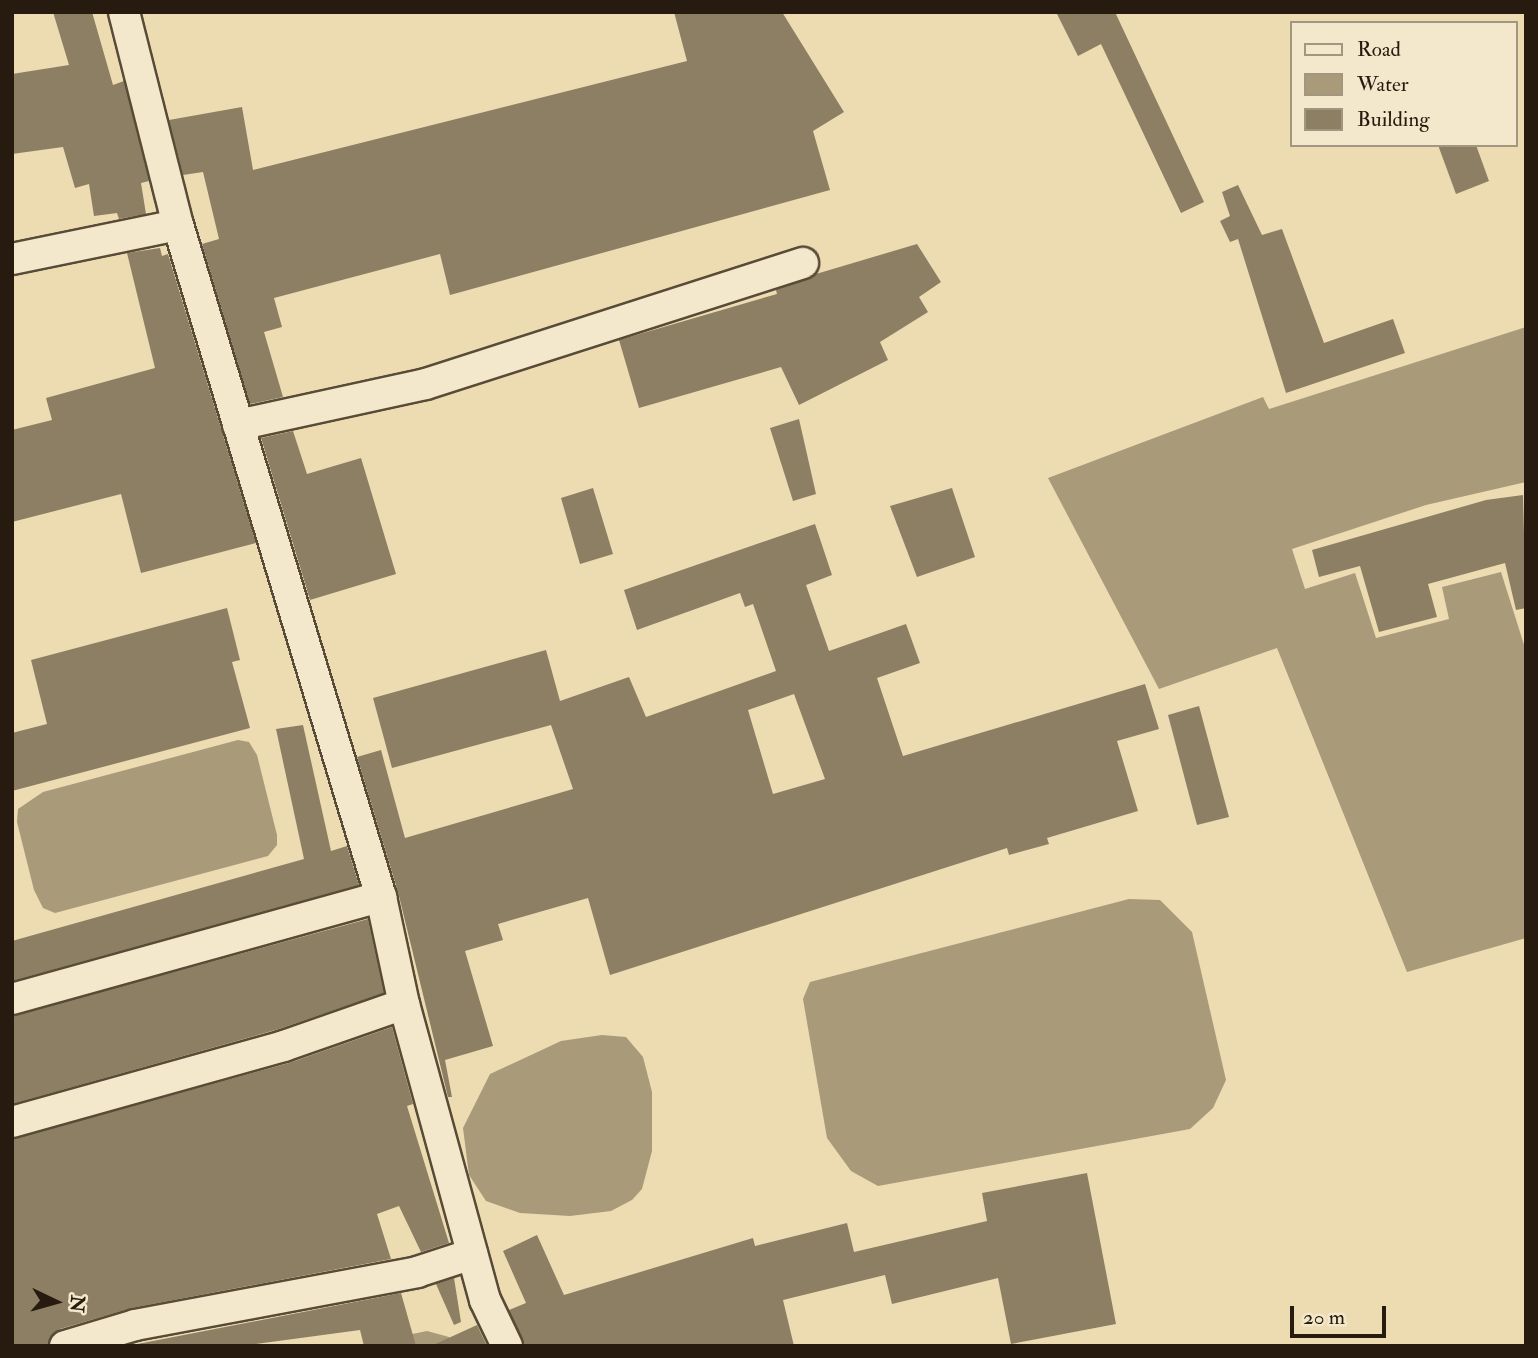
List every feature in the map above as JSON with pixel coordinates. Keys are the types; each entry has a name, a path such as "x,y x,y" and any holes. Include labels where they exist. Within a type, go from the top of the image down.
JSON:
{"street":[{"path":"124,12 178,225 381,897 404,1004 485,1300 507,1346"},
{"path":"12,259 178,225"},
{"path":"238,425 426,384 803,263"},
{"path":"12,999 381,897"},
{"path":"12,1122 245,1057 404,1004"},
{"path":"65,1346 145,1323 417,1272 472,1254"}],"water":[{"path":"1526,327 1526,482 1426,505 1292,549 1305,589 1355,573 1376,638 1449,619 1442,587 1501,572 1526,651 1526,938 1407,972 1277,648 1159,689 1048,478 1263,397 1269,409"},
{"path":"238,740 249,742 257,755 277,835 277,845 268,856 55,913 43,908 34,890 17,822 18,809 43,792"},
{"path":"1129,899 1160,900 1192,932 1226,1080 1213,1108 1190,1129 878,1186 851,1171 827,1138 803,999 810,982"},
{"path":"602,1035 626,1037 643,1057 652,1092 652,1151 642,1189 632,1200 611,1211 570,1216 520,1213 486,1201 469,1175 463,1128 490,1074 561,1041"},
{"path":"427,1331 449,1337 455,1346 353,1346"}],"building":[{"path":"53,12 92,12 113,85 124,81 149,181 141,183 146,214 119,219 117,213 94,216 89,184 75,188 63,147 12,154 12,74 69,65"},
{"path":"674,12 782,12 844,112 813,131 830,190 450,295 440,254 274,298 282,327 264,332 283,397 250,404 202,244 219,239 203,172 183,175 169,120 242,107 253,170 687,61"},
{"path":"1056,12 1115,12 1204,202 1181,213 1101,44 1078,56"},
{"path":"1439,147 1477,147 1489,181 1456,194"},
{"path":"1238,185 1262,235 1282,229 1324,343 1393,319 1405,353 1286,393 1238,239 1230,242 1220,221 1230,216 1222,192"},
{"path":"917,244 941,282 919,297 928,312 880,342 888,360 799,405 781,367 639,408 619,340 777,294 776,290 816,274"},
{"path":"160,248 162,256 168,254 256,543 141,573 121,494 12,522 12,430 52,420 46,398 155,368 127,253"},
{"path":"799,419 816,494 793,501 770,428"},
{"path":"293,431 307,474 361,458 396,574 310,600 261,438"},
{"path":"593,488 613,554 580,564 561,498"},
{"path":"952,488 975,557 917,577 890,506"},
{"path":"1523,495 1526,608 1516,610 1505,563 1428,584 1437,617 1379,632 1360,566 1319,577 1312,550 1486,500"},
{"path":"815,524 832,575 806,585 829,651 906,624 920,663 877,678 903,756 1145,684 1159,729 1117,741 1138,811 1047,838 1049,844 1009,855 1007,848 610,975 588,898 498,924 503,940 465,951 493,1046 445,1060 452,1097 448,1097 398,892 357,757 381,750 405,838 573,789 551,725 392,768 373,698 546,650 560,701 629,677 646,717 776,671 753,604 745,607 740,593 637,630 624,590","holes":["794,694 825,779 773,794 748,710"]},
{"path":"227,608 240,660 232,662 250,728 12,791 12,733 47,724 31,660"},
{"path":"1199,706 1229,817 1197,825 1168,715"},
{"path":"303,725 331,851 347,846 359,885 12,981 12,941 304,859 276,729"},
{"path":"368,919 384,993 279,1029 12,1104 12,1016"},
{"path":"392,1027 413,1104 407,1106 449,1243 421,1252 399,1206 377,1214 391,1259 132,1308 60,1329 48,1346 12,1346 12,1139 289,1063"},
{"path":"1087,1173 1116,1324 1011,1344 998,1278 892,1304 885,1275 783,1300 794,1346 524,1346 509,1310 526,1303 503,1251 537,1235 564,1295 753,1238 755,1246 847,1223 854,1252 987,1221 982,1193"},
{"path":"454,1278 461,1322 454,1325 436,1284"},
{"path":"401,1293 416,1346 364,1346 360,1330 242,1346 127,1346"},
{"path":"477,1325 487,1346 431,1346"}]}
